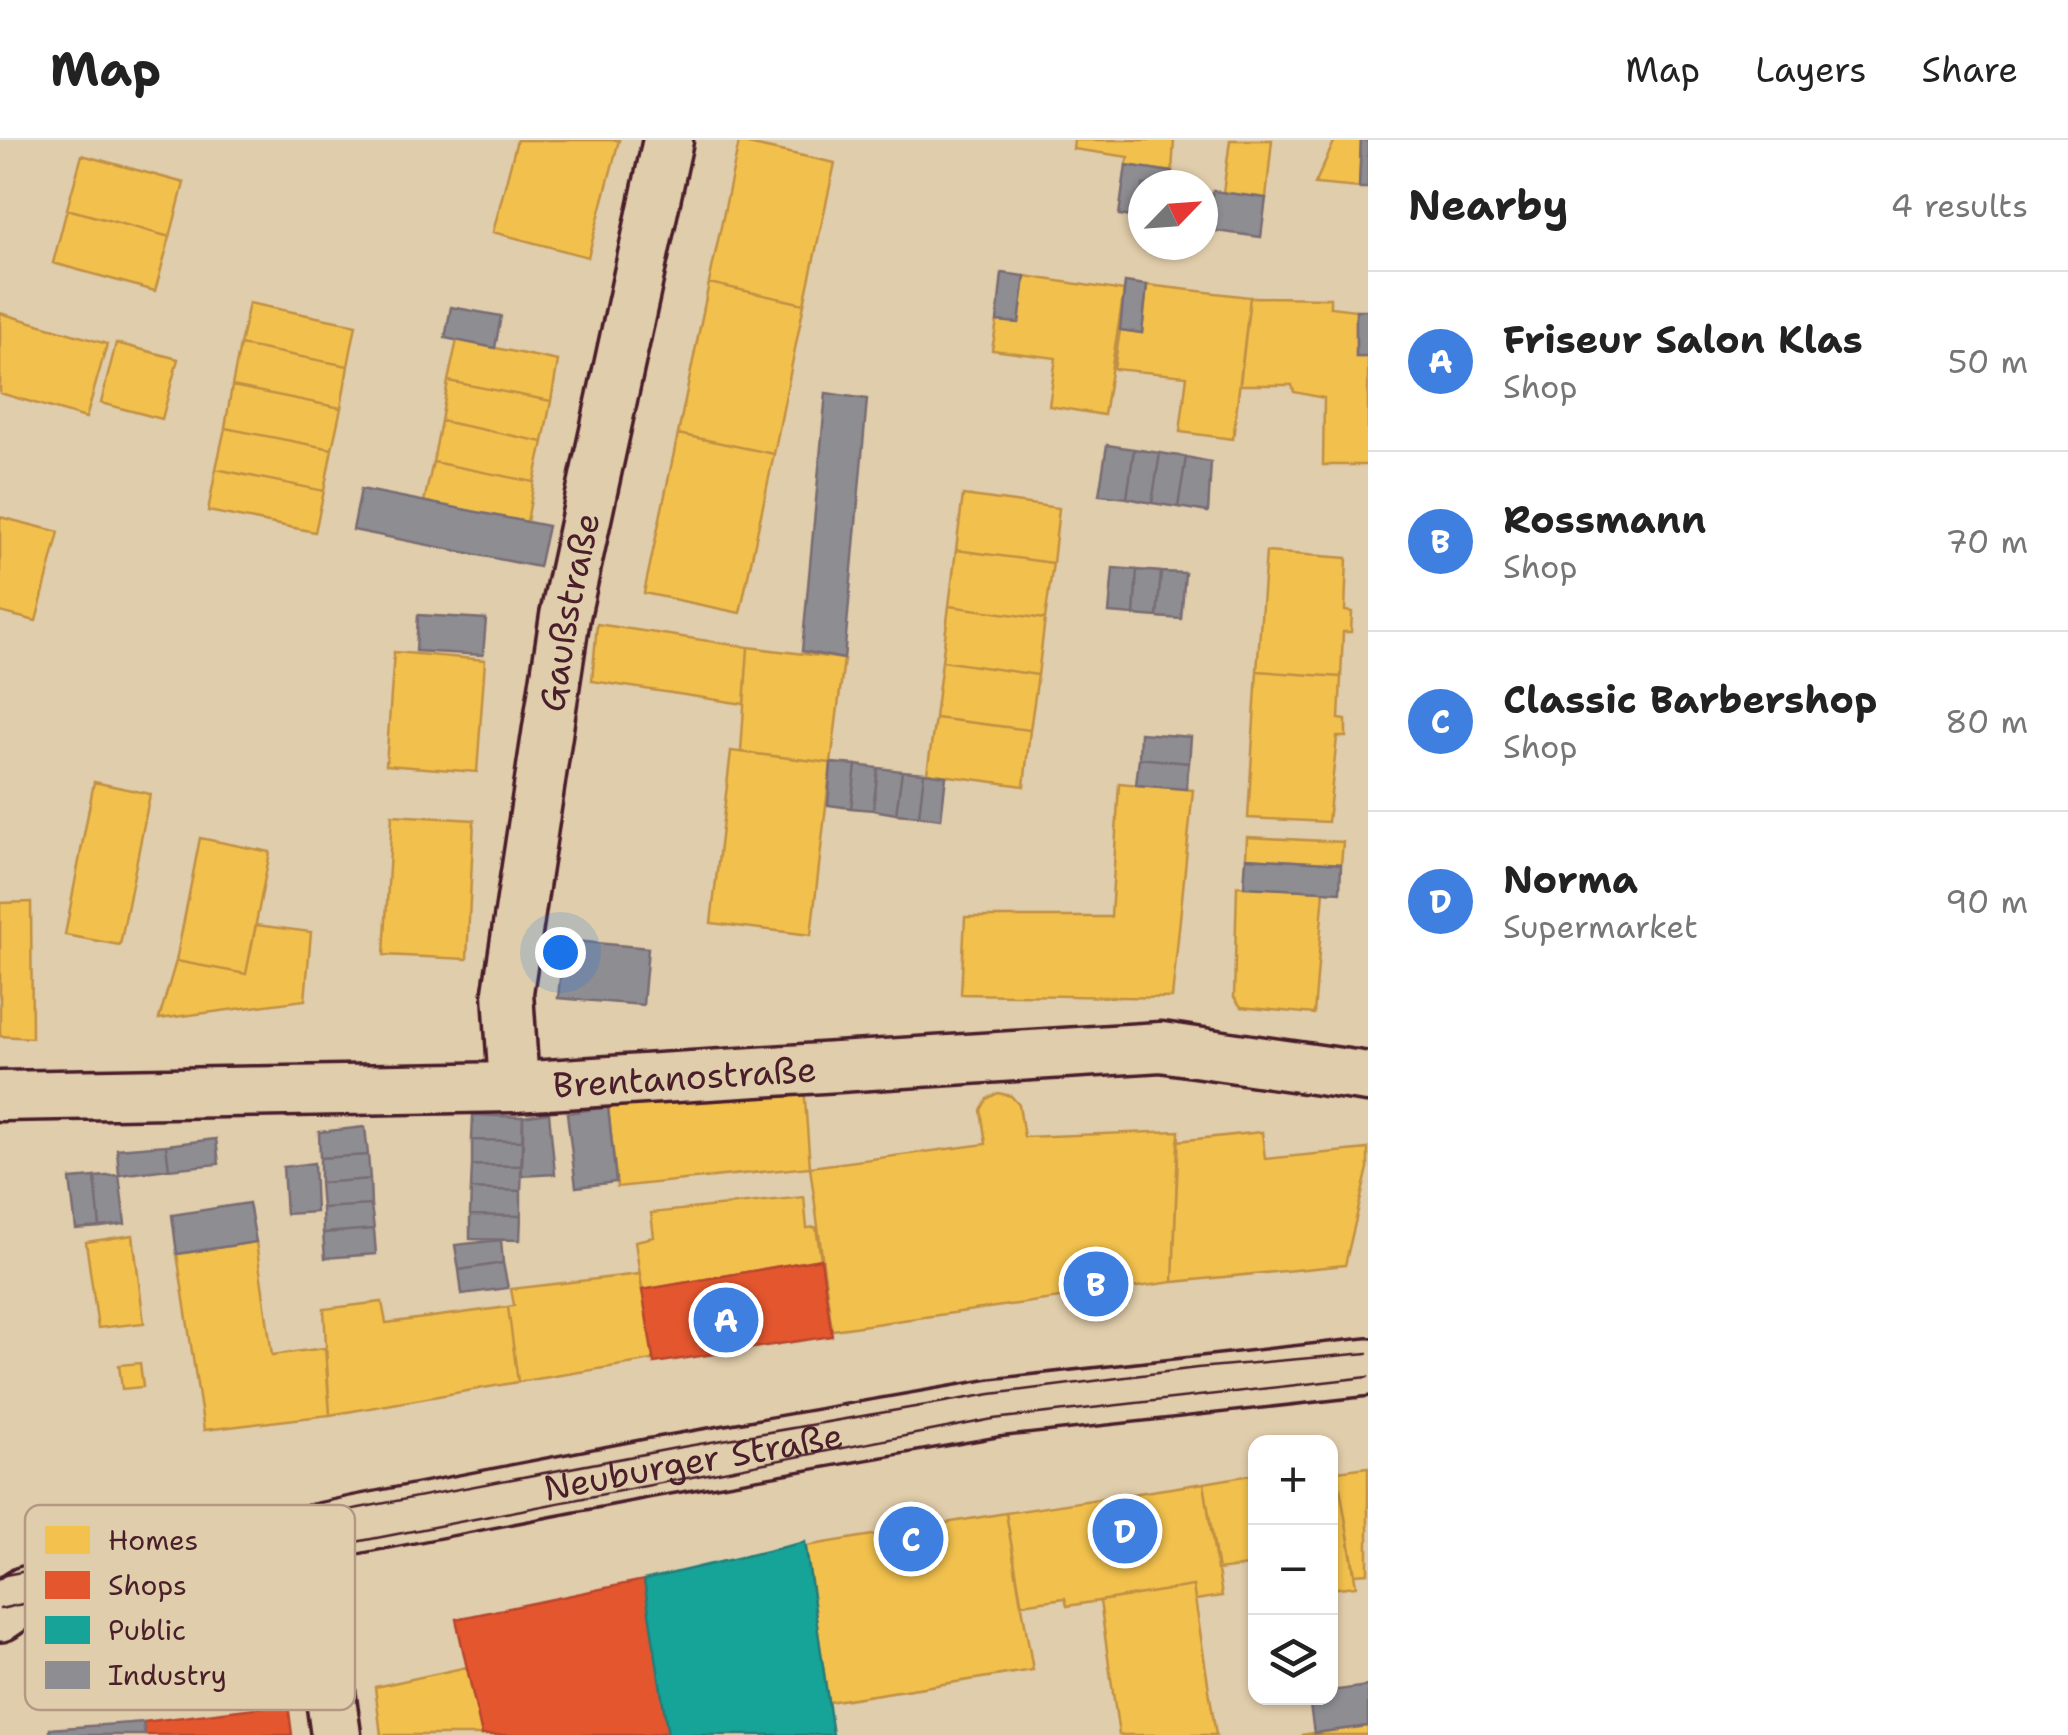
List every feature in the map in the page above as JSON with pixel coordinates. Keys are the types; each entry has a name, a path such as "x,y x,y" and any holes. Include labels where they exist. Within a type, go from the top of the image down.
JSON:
{"street":[{"name":"Gaußstraße","path":"514,1087 508,992 566,616 668,140"},
{"name":"Brentanostraße","path":"0,1096 514,1087 1162,1047 1368,1078"},
{"name":"Neuburger Straße","path":"355,1525 994,1408 1368,1367"},
{"path":"333,1710 336,1735"}],"building: Homes":[{"path":"517,140 619,140 588,257 493,232"},
{"path":"1074,140 1174,140 1172,170 1126,165 1129,157 1073,149"},
{"path":"1230,140 1272,140 1266,198 1223,193"},
{"path":"1335,140 1361,140 1359,188 1315,184"},
{"path":"739,142 835,163 804,304 709,283"},
{"path":"82,155 184,183 170,237 67,209"},
{"path":"67,209 170,237 155,291 53,263"},
{"path":"1025,276 1124,291 1104,415 1049,406 1056,358 992,350 997,321 1019,323"},
{"path":"709,283 804,304 774,454 678,434"},
{"path":"1147,285 1250,297 1233,439 1180,432 1187,376 1114,369 1120,330 1142,333"},
{"path":"1250,297 1330,298 1330,307 1356,310 1356,357 1368,357 1368,465 1323,465 1324,398 1294,392 1292,385 1240,385"},
{"path":"249,303 356,325 348,366 240,345"},
{"path":"0,313 107,344 86,418 0,393"},
{"path":"457,340 558,361 551,401 448,381"},
{"path":"116,343 178,359 162,419 101,403"},
{"path":"240,345 348,366 341,408 232,386"},
{"path":"448,381 551,401 543,442 441,421"},
{"path":"232,386 341,408 332,449 225,428"},
{"path":"441,421 543,442 534,482 433,462"},
{"path":"225,428 332,449 324,491 216,469"},
{"path":"678,434 774,454 740,613 644,593"},
{"path":"433,462 534,482 527,522 424,502"},
{"path":"216,469 324,491 315,532 208,511"},
{"path":"963,495 1059,508 1053,563 956,550"},
{"path":"0,517 59,532 36,621 0,612"},
{"path":"956,550 1053,563 1045,619 949,606"},
{"path":"1266,552 1347,558 1345,611 1352,612 1351,632 1343,632 1341,677 1257,671"},
{"path":"949,606 1045,619 1038,675 942,661"},
{"path":"597,624 748,647 744,704 592,681"},
{"path":"748,647 844,659 831,763 741,752"},
{"path":"394,652 485,660 477,772 386,765"},
{"path":"942,661 1038,675 1030,730 935,718"},
{"path":"1257,671 1341,677 1339,719 1346,720 1346,737 1337,737 1328,822 1248,818"},
{"path":"935,718 1030,730 1024,786 927,773"},
{"path":"731,751 831,763 811,935 711,923"},
{"path":"94,782 150,794 120,945 65,935"},
{"path":"1119,783 1193,790 1172,998 961,994 965,917 1111,917"},
{"path":"392,815 474,820 467,959 384,955"},
{"path":"1247,837 1343,842 1341,864 1246,858"},
{"path":"200,838 270,852 246,974 176,961"},
{"path":"1237,886 1324,891 1314,1014 1241,1007 1234,997"},
{"path":"31,902 32,1038 0,1036 0,903"},
{"path":"256,925 311,932 305,1000 159,1019 176,961 246,974"},
{"path":"804,1086 810,1167 617,1187 608,1107"},
{"path":"998,1093 1011,1096 1019,1105 1024,1137 1179,1131 1173,1282 832,1330 810,1167 986,1144 981,1110 987,1099"},
{"path":"1262,1132 1265,1159 1368,1149 1368,1168 1345,1265 1173,1282 1178,1141"},
{"path":"804,1197 807,1228 816,1227 821,1259 642,1290 635,1241 654,1237 651,1213"},
{"path":"133,1235 144,1323 98,1328 86,1242"},
{"path":"256,1242 272,1355 325,1348 330,1415 204,1430 177,1254"},
{"path":"640,1274 653,1360 518,1382 508,1307 514,1305 511,1289"},
{"path":"382,1302 386,1323 508,1307 518,1382 330,1415 324,1309"},
{"path":"140,1363 143,1387 122,1389 119,1365"},
{"path":"1368,1467 1368,1573 1355,1574 1338,1471"},
{"path":"1338,1474 1356,1586 1338,1588"},
{"path":"1248,1475 1248,1566 1217,1570 1204,1483"},
{"path":"1204,1483 1222,1596 1195,1600 1193,1586 1067,1606 1065,1598 1021,1604 1006,1513"},
{"path":"1006,1513 1033,1670 828,1702 806,1546"},
{"path":"1193,1586 1216,1735 1119,1735 1100,1601"},
{"path":"467,1667 482,1735 381,1735 375,1687"},
{"path":"1368,1726 1368,1735 1301,1735 1314,1733"}],"building: Shops":[{"path":"821,1259 832,1336 654,1363 642,1290"},
{"path":"644,1580 668,1732 482,1735 456,1619"},
{"path":"240,1710 289,1710 292,1735 145,1735 143,1722"}],"building: Public":[{"path":"805,1542 833,1735 668,1735 644,1580"}],"building: Industry":[{"path":"1361,140 1368,140 1368,188 1359,188"},
{"path":"1126,165 1159,170 1128,170 1128,216 1119,215"},
{"path":"1218,192 1266,198 1261,237 1218,231"},
{"path":"1002,273 1025,276 1019,323 997,321"},
{"path":"1125,282 1147,285 1142,333 1120,330"},
{"path":"451,307 501,316 495,348 445,338"},
{"path":"1356,310 1368,310 1368,357 1356,357"},
{"path":"826,393 867,399 844,659 802,651"},
{"path":"1107,445 1134,449 1127,498 1099,495"},
{"path":"1134,449 1160,453 1152,503 1127,498"},
{"path":"1160,453 1186,457 1178,507 1152,503"},
{"path":"1186,457 1211,462 1208,512 1178,507"},
{"path":"361,489 548,526 539,567 353,530"},
{"path":"1113,568 1137,570 1134,615 1109,613"},
{"path":"1137,570 1161,572 1157,617 1134,615"},
{"path":"1161,572 1185,573 1181,619 1157,617"},
{"path":"418,615 486,619 483,655 416,651"},
{"path":"1140,733 1191,737 1189,763 1139,758"},
{"path":"1139,758 1189,763 1186,789 1136,785"},
{"path":"831,763 856,765 851,808 828,805"},
{"path":"856,765 878,768 873,810 851,808"},
{"path":"878,768 902,771 896,814 873,810"},
{"path":"902,771 924,773 919,816 896,814"},
{"path":"924,773 946,776 941,819 919,816"},
{"path":"1246,858 1341,864 1340,892 1244,887"},
{"path":"564,940 648,948 643,1005 558,998"},
{"path":"608,1107 616,1182 576,1187 567,1113"},
{"path":"549,1113 555,1174 521,1176 523,1117"},
{"path":"473,1115 523,1117 523,1141 472,1140"},
{"path":"365,1127 368,1155 320,1158 319,1132"},
{"path":"216,1139 219,1164 169,1169 166,1145"},
{"path":"472,1140 523,1141 522,1166 472,1165"},
{"path":"166,1145 169,1169 119,1175 117,1149"},
{"path":"368,1155 370,1179 320,1183 320,1158"},
{"path":"314,1163 316,1212 286,1214 283,1167"},
{"path":"472,1165 522,1166 521,1191 471,1189"},
{"path":"119,1175 125,1224 100,1227 95,1177"},
{"path":"95,1177 100,1227 76,1229 70,1179"},
{"path":"370,1179 371,1205 322,1208 320,1183"},
{"path":"471,1189 521,1191 521,1216 470,1215"},
{"path":"249,1203 256,1242 177,1254 172,1215"},
{"path":"371,1205 374,1229 323,1233 322,1208"},
{"path":"470,1215 521,1216 520,1240 470,1239"},
{"path":"374,1229 376,1254 325,1258 323,1233"},
{"path":"501,1240 503,1263 459,1270 455,1245"},
{"path":"503,1263 508,1288 462,1294 459,1270"},
{"path":"1368,1686 1368,1726 1314,1733 1310,1705 1338,1705 1338,1690"},
{"path":"143,1722 145,1735 50,1735 50,1729"}],"tram line":[{"path":"355,1509 991,1394 1197,1368 1368,1353"},
{"path":"355,1542 993,1419 1368,1377"},
{"path":"0,1576 25,1571"},
{"path":"0,1609 25,1603"}],"place":[{"name":"Rossmann","path":"1096,1284"},
{"name":"Friseur Salon Klas","path":"726,1320"},
{"name":"Norma","path":"1125,1531"},
{"name":"Classic Barbershop","path":"911,1539"}]}
